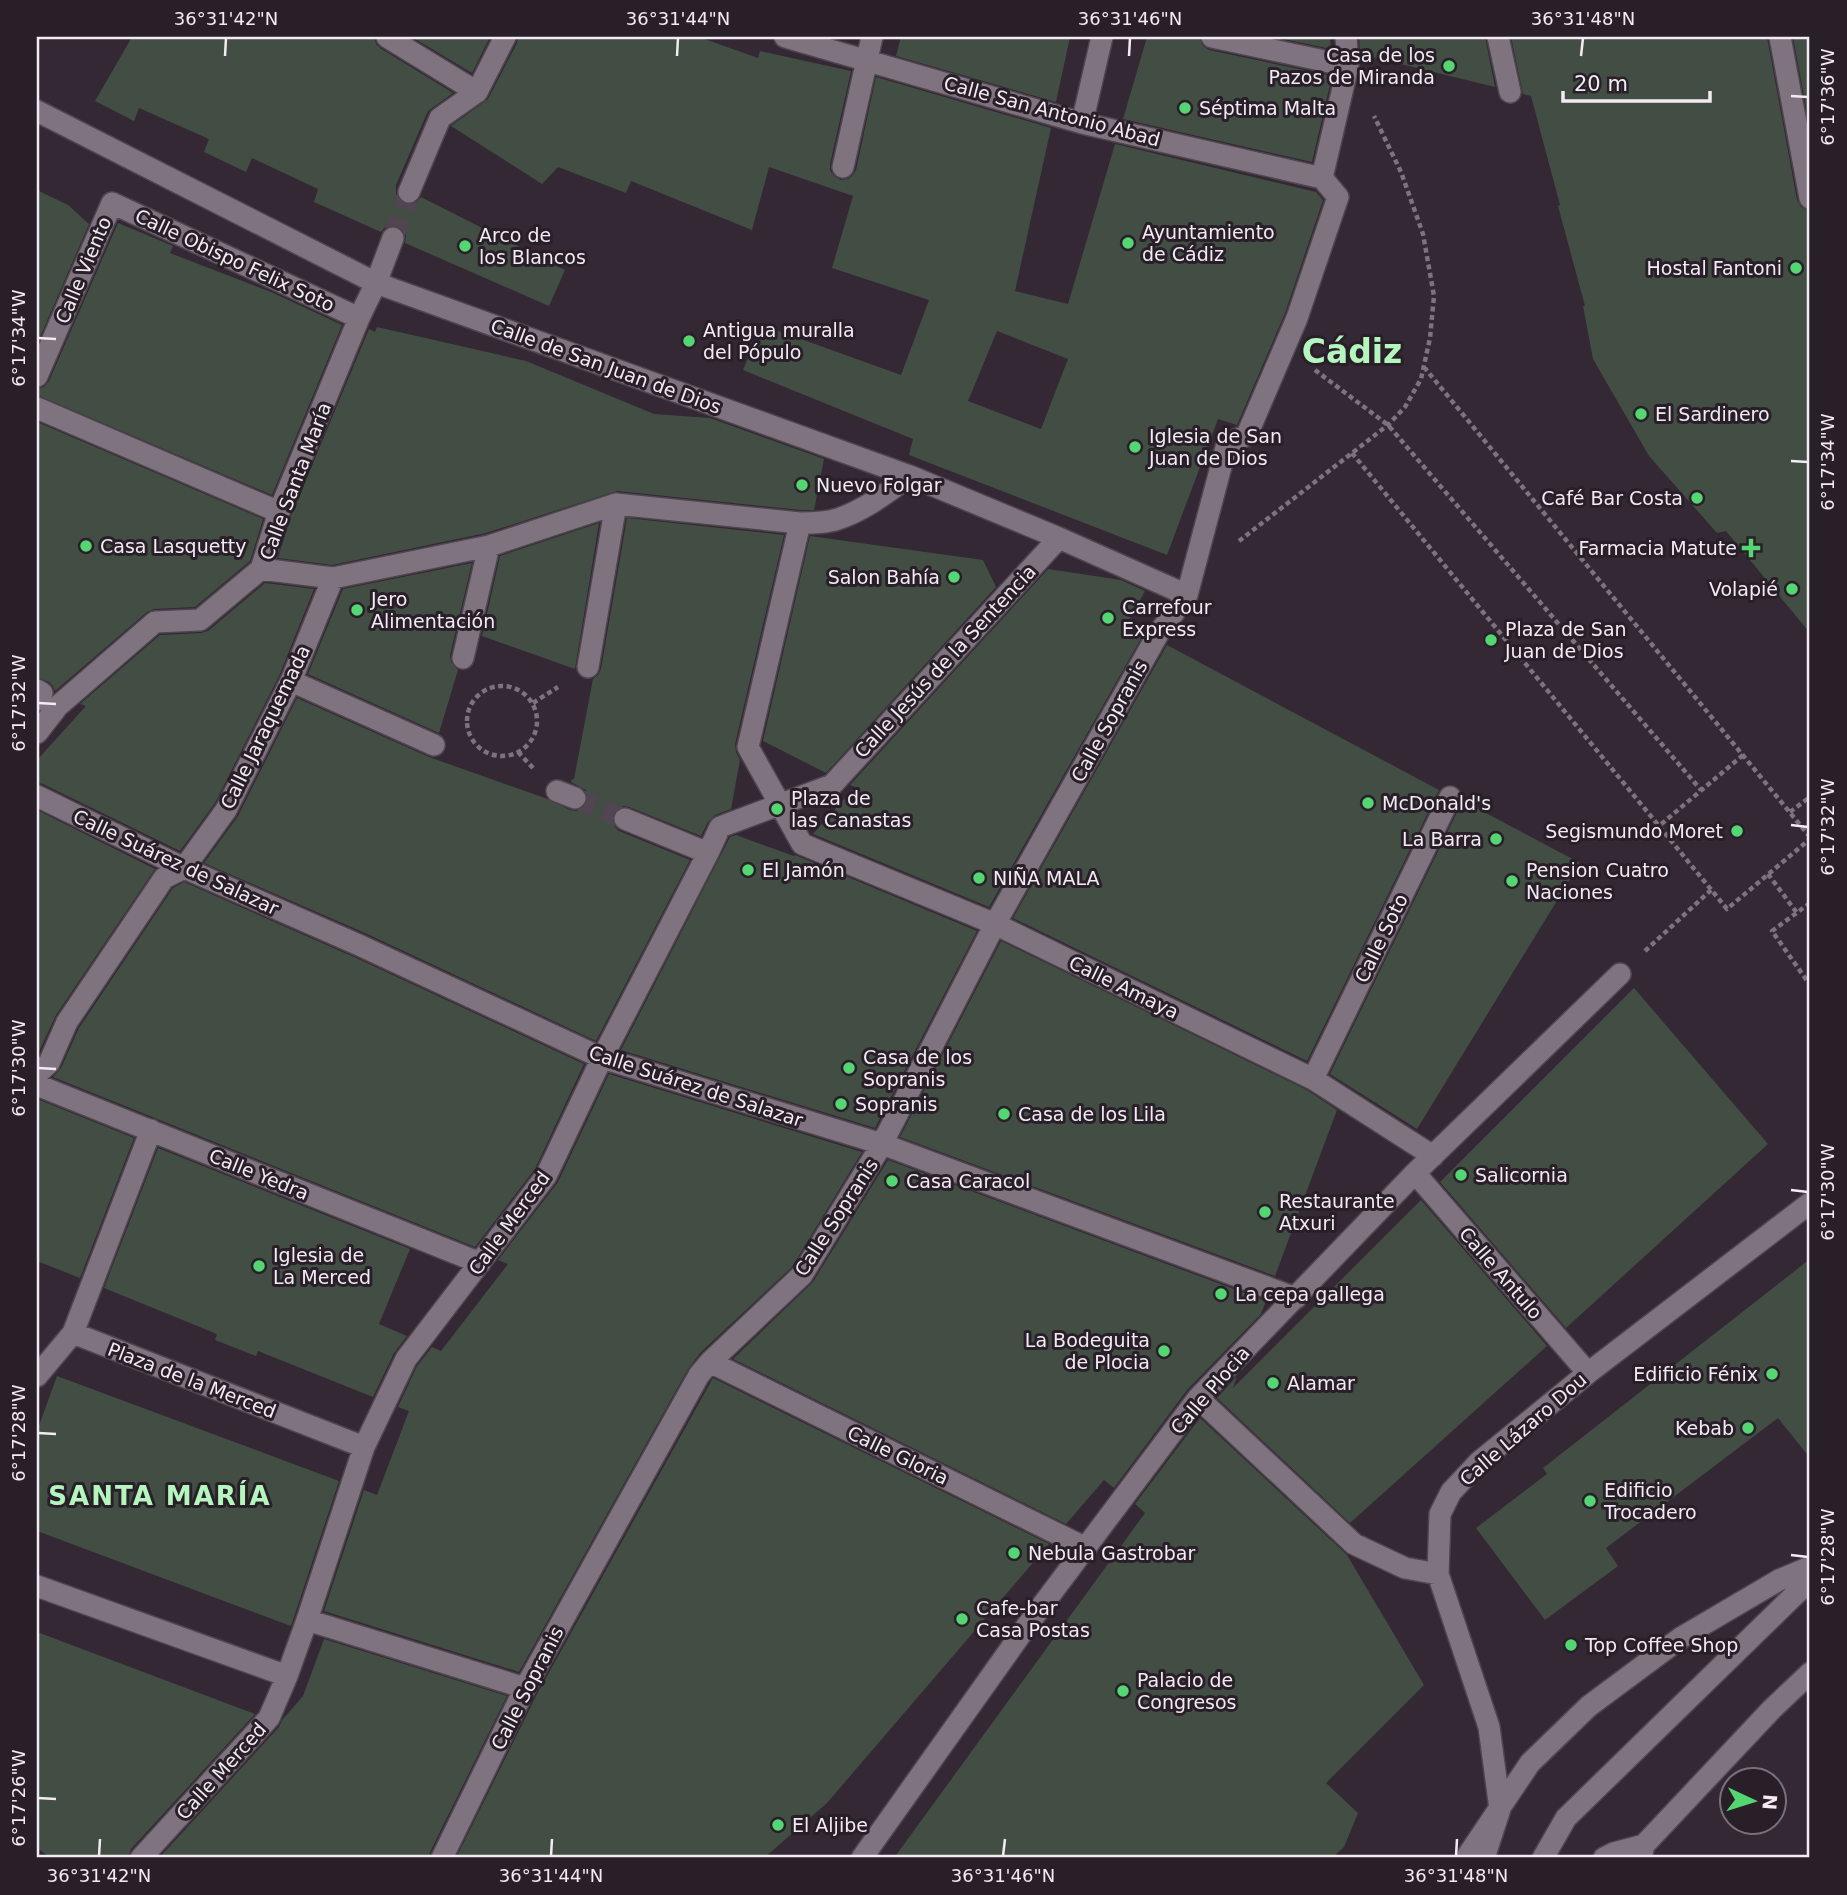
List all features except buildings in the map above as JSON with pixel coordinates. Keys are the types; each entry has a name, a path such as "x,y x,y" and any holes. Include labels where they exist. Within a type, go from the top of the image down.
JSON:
{"street":[{"path":"387,37 477,92"},
{"path":"409,192 440,118 477,92 505,37"},
{"name":"Calle San Antonio Abad","path":"785,37 1082,123 1322,178"},
{"path":"843,167 872,37"},
{"path":"1082,123 1102,37"},
{"path":"1187,595 1227,444 1247,435 1297,318 1338,197 1322,178 1347,51 1212,37"},
{"path":"1498,37 1510,92"},
{"path":"1780,37 1810,198"},
{"name":"Calle de San Juan de Dios","path":"37,111 376,283 910,476 1187,595"},
{"name":"Calle Obispo Felix Soto","path":"112,203 359,318"},
{"name":"Calle Viento","path":"37,376 112,203"},
{"name":"Calle Santa María","path":"37,733 58,706 155,622 200,620 261,569 279,512 393,238"},
{"path":"37,408 279,512"},
{"path":"261,569 333,578 489,546 617,504 800,523 824,522 839,519 876,500 910,476"},
{"path":"588,667 617,504"},
{"path":"780,805 748,747 800,523"},
{"name":"Calle Jesús de la Sentencia","path":"780,805 832,785 1059,538"},
{"path":"463,658 489,546"},
{"name":"Calle Jaraquemada","path":"37,1074 49,1063 67,1022 164,878 184,868 226,810 291,681 333,578"},
{"name":"Calle Sopranis","path":"442,1858 525,1688 699,1375 709,1362 802,1275 882,1144 995,924 1158,634 1187,595"},
{"path":"291,681 434,744"},
{"path":"37,690 42,693 37,699 58,706"},
{"name":"Calle Suárez de Salazar","path":"37,796 184,868 359,945 602,1058 882,1144 1296,1297"},
{"name":"Calle Soto","path":"1313,1079 1450,797"},
{"name":"Calle Amaya","path":"780,805 802,844 995,924 1313,1079 1433,1156"},
{"name":"Calle Merced","path":"307,1620 364,1447 406,1359 546,1176 602,1058 720,827 780,805"},
{"path":"625,819 708,853"},
{"name":"Calle Plocia","path":"862,1858 1026,1628 1198,1398 1415,1173 1620,974"},
{"name":"Calle Yedra","path":"37,1085 480,1264"},
{"path":"37,1376 72,1334 151,1130"},
{"name":"Calle Antulo","path":"1415,1173 1588,1373"},
{"name":"Calle Lázaro Dou","path":"1484,1858 1500,1809 1489,1727 1438,1573 1440,1514 1451,1492 1479,1462 1588,1373 1804,1208"},
{"name":"Plaza de la Merced","path":"72,1334 364,1447"},
{"name":"Calle Gloria","path":"709,1362 1086,1548"},
{"path":"1198,1398 1354,1544 1405,1568 1438,1573"},
{"path":"1466,1858 1530,1763 1589,1706 1682,1637 1779,1580 1810,1567"},
{"path":"1543,1858 1566,1818 1810,1580"},
{"path":"37,1586 287,1676 307,1620 525,1688"},
{"path":"1604,1858 1614,1853 1642,1852 1772,1709 1810,1673"},
{"name":"Calle Merced","path":"141,1858 269,1718 287,1676"}],"path":[{"path":"1238,542 1388,425 1405,407 1420,379 1430,338 1434,296 1423,234 1401,172 1347,51"},
{"path":"1285,348 1388,425 1701,790"},
{"path":"1352,453 1727,909 1810,838 1423,366"},
{"path":"495,686 505,686 526,694 537,714 534,736 518,752 507,755 495,755 475,743 468,721 475,699 495,686"},
{"path":"1659,826 1743,755"},
{"path":"1790,812 1810,797"},
{"path":"1768,874 1797,913"},
{"path":"1620,974 1711,890"},
{"path":"1810,903 1772,931 1810,985"}],"tunnel":[{"path":"393,238 409,192"},
{"path":"575,798 625,819"}],"place":[{"name":"Casa de los Pazos de Miranda","path":"1449,66"},
{"name":"Séptima Malta","path":"1185,108"},
{"name":"Ayuntamiento de Cádiz","path":"1128,243"},
{"name":"Arco de los Blancos","path":"465,246"},
{"name":"Hostal Fantoni","path":"1796,268"},
{"name":"Antigua muralla del Pópulo","path":"689,341"},
{"name":"El Sardinero","path":"1641,414"},
{"name":"Iglesia de San Juan de Dios","path":"1135,447"},
{"name":"Nuevo Folgar","path":"802,485"},
{"name":"Café Bar Costa","path":"1697,498"},
{"name":"Casa Lasquetty","path":"86,546"},
{"name":"Farmacia Matute","path":"1751,548"},
{"name":"Salon Bahía","path":"954,577"},
{"name":"Volapié","path":"1792,589"},
{"name":"Jero Alimentación","path":"357,610"},
{"name":"Carrefour Express","path":"1108,618"},
{"name":"Plaza de San Juan de Dios","path":"1491,640"},
{"name":"McDonald's","path":"1368,803"},
{"name":"Plaza de las Canastas","path":"777,809"},
{"name":"Segismundo Moret","path":"1737,831"},
{"name":"La Barra","path":"1496,839"},
{"name":"El Jamón","path":"748,870"},
{"name":"NIÑA MALA","path":"979,878"},
{"name":"Pension Cuatro Naciones","path":"1512,881"},
{"name":"Casa de los Sopranis","path":"849,1068"},
{"name":"Sopranis","path":"841,1104"},
{"name":"Casa de los Lila","path":"1004,1114"},
{"name":"Salicornia","path":"1461,1175"},
{"name":"Casa Caracol","path":"892,1181"},
{"name":"Restaurante Atxuri","path":"1265,1212"},
{"name":"Iglesia de La Merced","path":"259,1266"},
{"name":"La cepa gallega","path":"1221,1294"},
{"name":"La Bodeguita de Plocia","path":"1164,1351"},
{"name":"Edificio Fénix","path":"1772,1374"},
{"name":"Alamar","path":"1273,1383"},
{"name":"Kebab","path":"1748,1428"},
{"name":"Edificio Trocadero","path":"1590,1501"},
{"name":"Nebula Gastrobar","path":"1014,1553"},
{"name":"Cafe-bar Casa Postas","path":"962,1619"},
{"name":"Top Coffee Shop","path":"1571,1645"},
{"name":"Palacio de Congresos","path":"1123,1691"},
{"name":"El Aljibe","path":"778,1825"}],"district":[{"name":"Cádiz","path":"1352,351"},
{"name":"SANTA MARÍA","path":"160,1496"}]}
